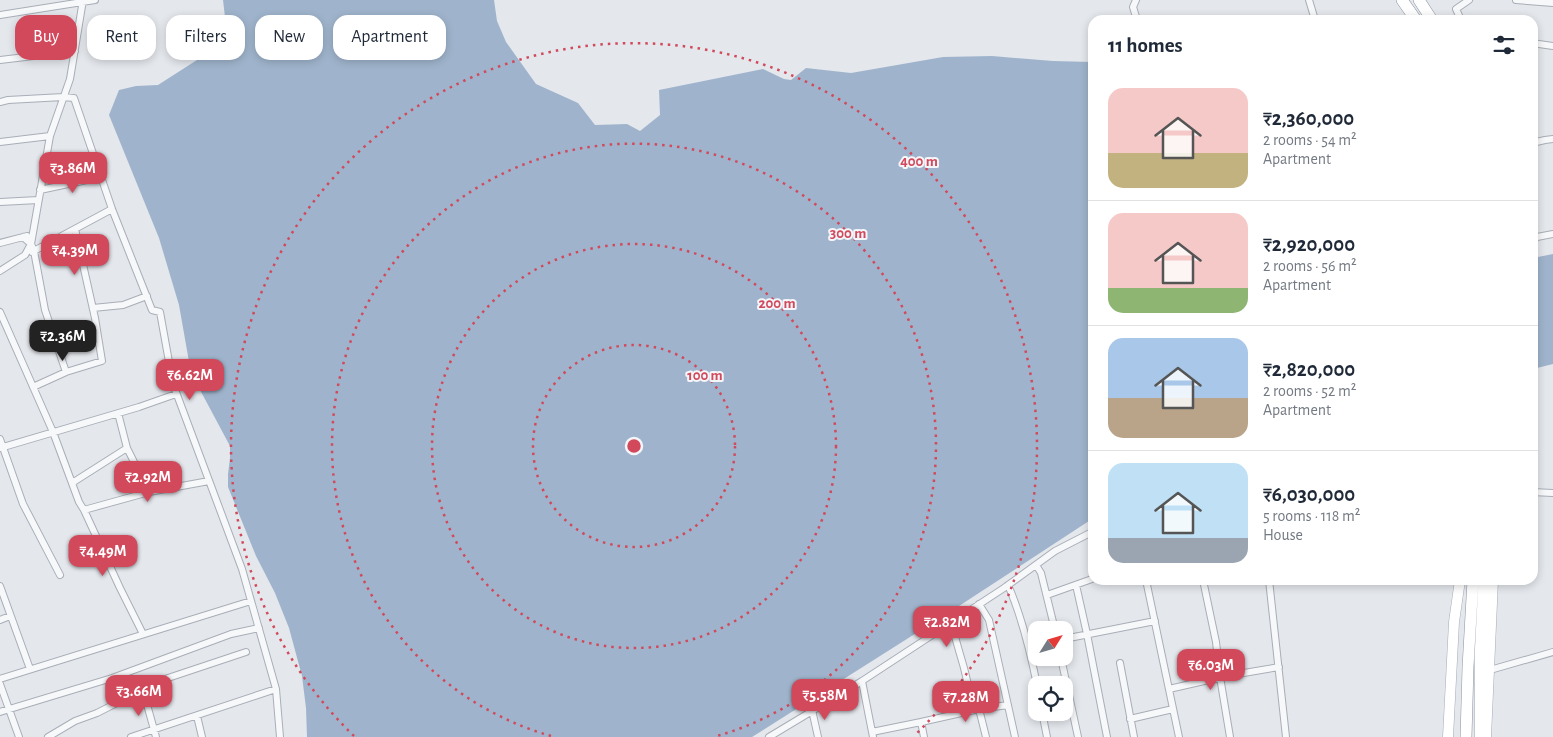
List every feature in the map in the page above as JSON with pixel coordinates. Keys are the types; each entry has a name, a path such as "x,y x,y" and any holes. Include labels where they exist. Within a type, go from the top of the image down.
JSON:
{"highway":[{"path":"1402,0 1412,15"},
{"path":"1419,0 1429,15"},
{"path":"1428,0 1431,15"},
{"path":"1466,737 1473,585"},
{"path":"1480,737 1480,658 1484,585"}],"main road":[{"path":"1448,737 1454,622 1459,585"},
{"path":"1486,737 1493,585"}],"street":[{"path":"0,15 95,0"},
{"path":"1135,15 1133,7 1136,0"},
{"path":"1309,0 1313,15"},
{"path":"1459,15 1456,9 1469,0"},
{"path":"1516,0 1553,3"},
{"path":"77,38 83,1"},
{"path":"1538,45 1553,46"},
{"path":"0,60 15,58"},
{"path":"66,372 45,310 33,248 33,235 50,136 70,79 73,60"},
{"path":"0,102 63,97 74,98 112,209 152,310 160,312 176,394 242,569 259,628 276,689 280,737"},
{"path":"0,142 50,136"},
{"path":"1538,142 1553,140"},
{"path":"40,190 101,178"},
{"path":"0,202 38,200"},
{"path":"0,271 20,259 33,248 75,229 112,209"},
{"path":"33,387 66,372 102,361 93,308 75,229"},
{"path":"1538,237 1553,234"},
{"path":"0,243 33,235"},
{"path":"23,237 33,248"},
{"path":"93,308 123,305 147,296"},
{"path":"0,312 53,432 79,502 143,634"},
{"path":"1,447 176,394"},
{"path":"118,413 127,448 149,492"},
{"path":"0,439 1,447 22,504 60,575"},
{"path":"72,483 127,448"},
{"path":"84,510 149,492 209,480"},
{"path":"1538,492 1553,493"},
{"path":"773,736 951,623 1055,551 1088,534"},
{"path":"1036,565 1041,573 1053,621"},
{"path":"1047,595 1088,580"},
{"path":"1008,585 1028,632"},
{"path":"1076,585 1107,737"},
{"path":"1147,585 1179,737"},
{"path":"1204,585 1216,642 1230,737"},
{"path":"1271,585 1286,737"},
{"path":"0,586 30,669"},
{"path":"0,679 251,600"},
{"path":"979,604 990,620 1015,737"},
{"path":"0,620 10,616"},
{"path":"1073,637 1155,621"},
{"path":"951,623 986,737"},
{"path":"0,712 112,678 231,634 259,628"},
{"path":"48,737 75,721 170,677 246,652"},
{"path":"1490,670 1553,652"},
{"path":"1120,663 1134,737"},
{"path":"1063,666 1078,737"},
{"path":"1169,689 1279,667"},
{"path":"862,681 872,734 977,710 1008,705"},
{"path":"0,684 19,737"},
{"path":"131,737 155,734 197,716 276,689"},
{"path":"143,690 155,734"},
{"path":"1130,719 1173,709"},
{"path":"812,710 818,737"},
{"path":"197,716 202,737"},
{"path":"1044,721 1047,737"},
{"path":"921,722 924,737"}],"water":[{"path":"223,0 494,0 497,21 506,42 536,84 578,103 595,125 627,124 640,131 660,115 659,90 763,69 784,79 791,80 806,68 851,73 943,57 992,56 1088,62 1088,522 752,737 307,737 302,676 289,628 275,593 256,556 228,487 230,446 191,373 179,305 159,238 109,115 119,90 136,86 158,85 197,60 245,60 245,15 225,15"},
{"path":"1553,254 1553,364 1538,368 1538,257"}]}
